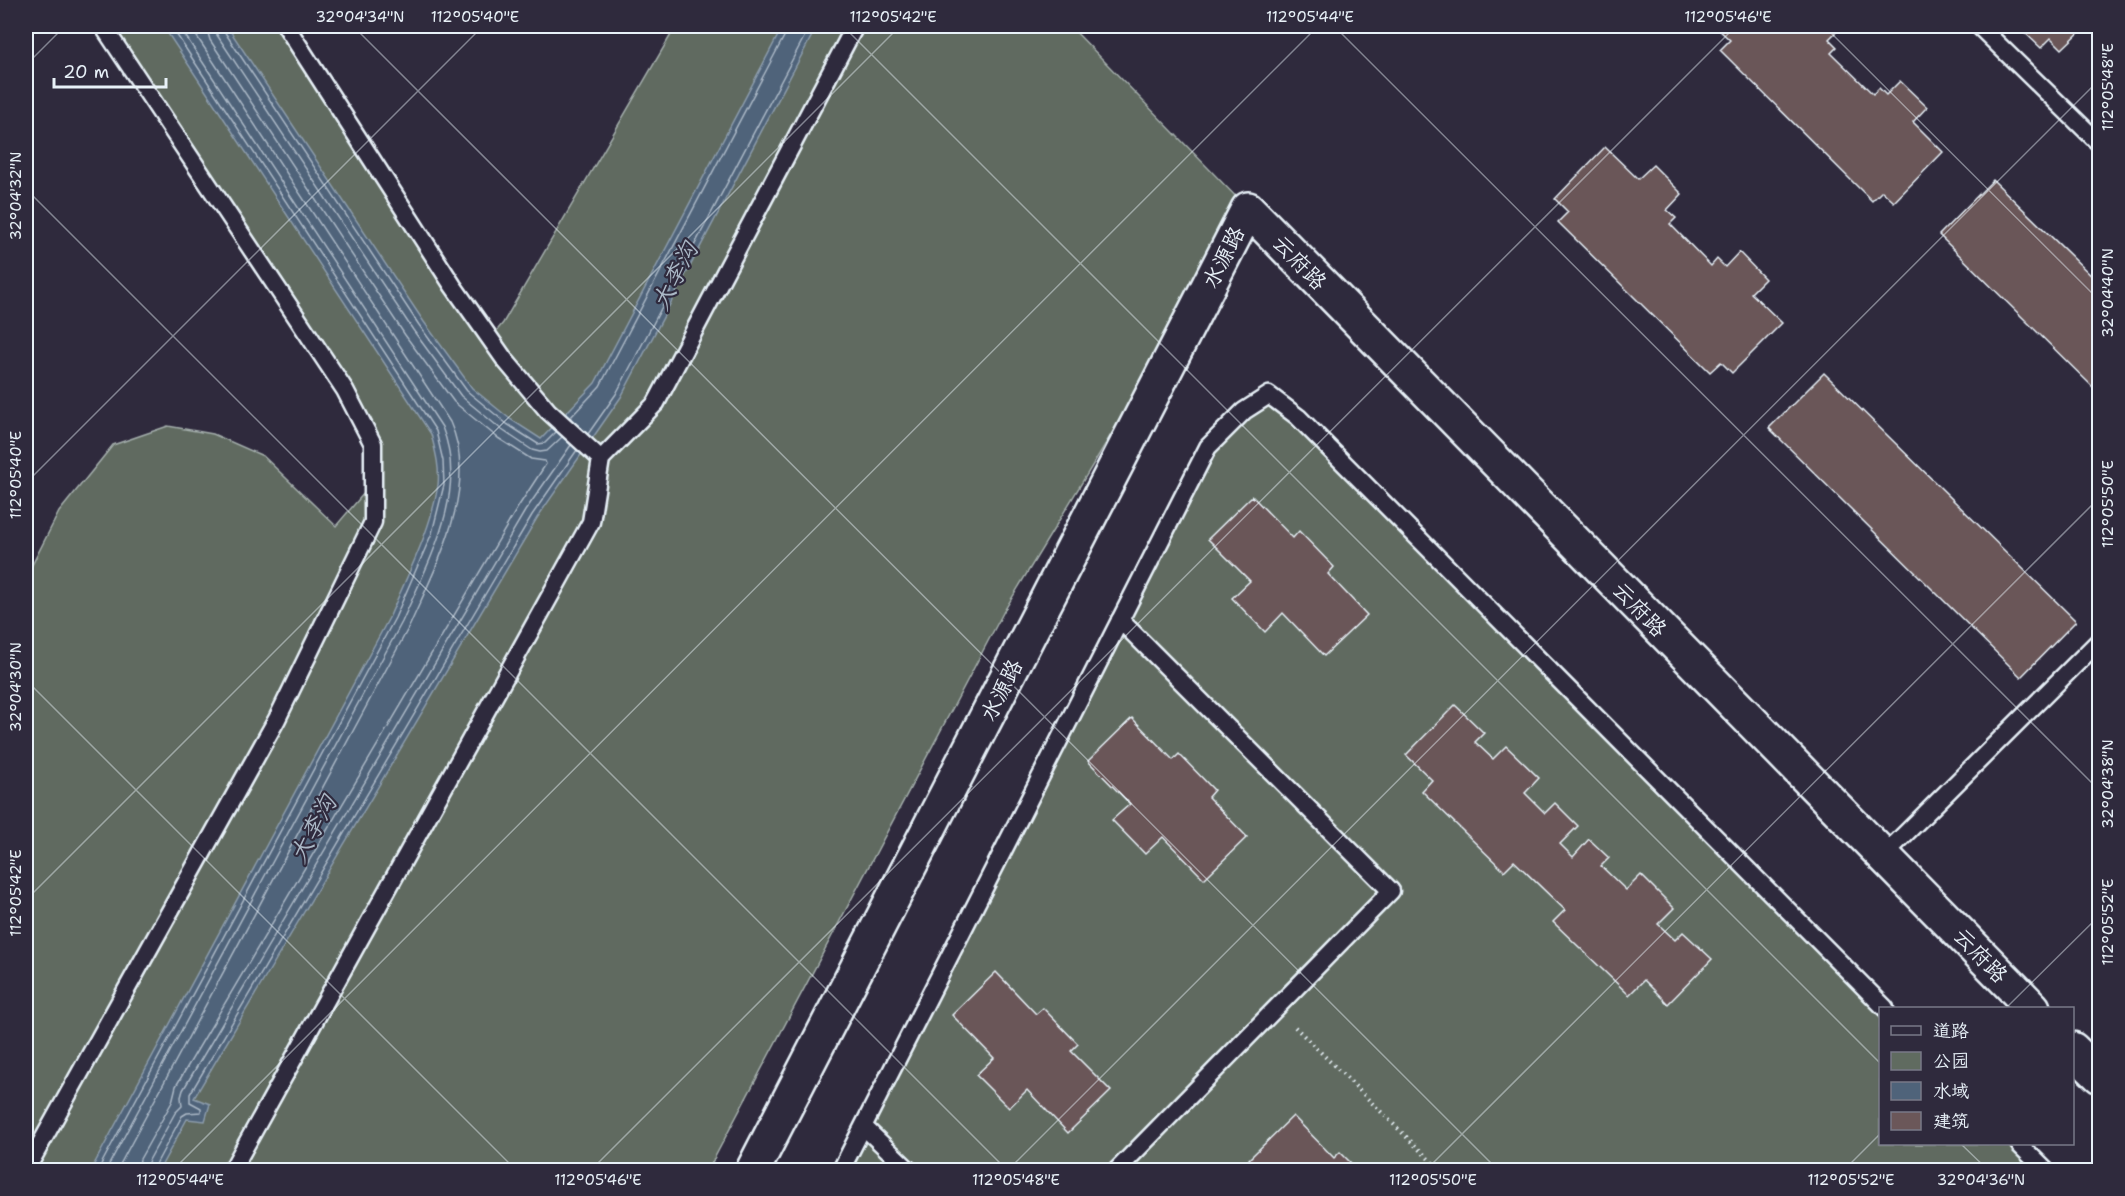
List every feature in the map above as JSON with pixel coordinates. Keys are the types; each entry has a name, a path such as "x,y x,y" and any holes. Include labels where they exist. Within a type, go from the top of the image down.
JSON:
{"street":[{"name":"云府路","path":"1248,208 2032,1007"},
{"name":"水源路","path":"753,1170 1248,208"},
{"path":"2074,1050 2100,1076"}],"lane":[{"path":"26,1170 277,719 373,522 373,444 345,390 103,26"},
{"path":"286,26 460,296 505,360 548,411 596,454"},
{"path":"232,1170 591,522 596,454 656,403 855,26"},
{"path":"1979,26 2100,144"},
{"path":"841,1170 1208,447 1244,411 1269,395 1298,417 1884,1007"},
{"path":"1117,1170 1392,891 1120,620"},
{"path":"1883,856 2100,640"},
{"path":"864,1127 909,1170"},
{"path":"2021,1145 2045,1170"}],"path":[{"path":"1276,1008 1440,1170"}],"green space":[{"path":"103,26 286,26 485,345 503,323 676,26 1070,26 1248,209 1004,611 708,1170 26,1170 26,577 59,512 113,445 168,426 213,434 263,456 336,526 376,479 373,444"},
{"path":"1269,395 1879,1007 1879,1145 2018,1145 2044,1170 841,1170 1208,447"}],"water":[{"name":"大李沟","path":"163,26 227,26 424,322 472,388 510,419 541,439 595,383 783,26 817,26 621,397 537,518 194,1098 210,1104 205,1121 187,1119 159,1170 91,1170 390,616 430,519 438,485 437,459 431,434"}],"building":[{"path":"1719,26 1842,26 1829,39 1837,47 1831,53 1873,94 1879,88 1886,95 1900,81 1927,107 1913,122 1943,152 1894,202 1882,191 1872,201 1720,50 1730,40 1717,28"},
{"path":"2018,26 2086,26 2062,49 2051,38 2041,48"},
{"path":"1605,147 1638,179 1653,165 1682,194 1667,210 1676,218 1670,224 1711,266 1717,259 1725,267 1739,252 1765,279 1751,293 1782,323 1732,373 1721,362 1710,372 1558,222 1568,212 1555,199"},
{"path":"1993,180 2100,284 2100,394 1939,235"},
{"path":"1824,373 2076,621 2021,677 1769,428"},
{"path":"1252,496 1293,538 1299,531 1334,567 1328,574 1367,615 1324,656 1283,613 1265,632 1232,598 1250,581 1208,539"},
{"path":"1455,705 1484,733 1475,742 1493,759 1506,746 1539,778 1525,793 1545,813 1555,803 1578,826 1560,844 1573,857 1589,839 1609,858 1601,866 1626,890 1641,875 1674,908 1658,924 1675,940 1683,932 1712,959 1668,1004 1644,980 1629,995 1553,922 1565,910 1514,861 1504,871 1422,791 1432,780 1406,755"},
{"path":"1132,718 1173,760 1179,754 1214,790 1208,797 1247,837 1204,879 1163,837 1145,854 1112,820 1130,804 1088,761"},
{"path":"996,972 1036,1014 1043,1008 1078,1044 1071,1051 1111,1091 1068,1133 1027,1090 1009,1108 976,1075 994,1058 952,1015"},
{"path":"1293,1116 1334,1158 1340,1152 1358,1170 1261,1170 1249,1159"}]}
